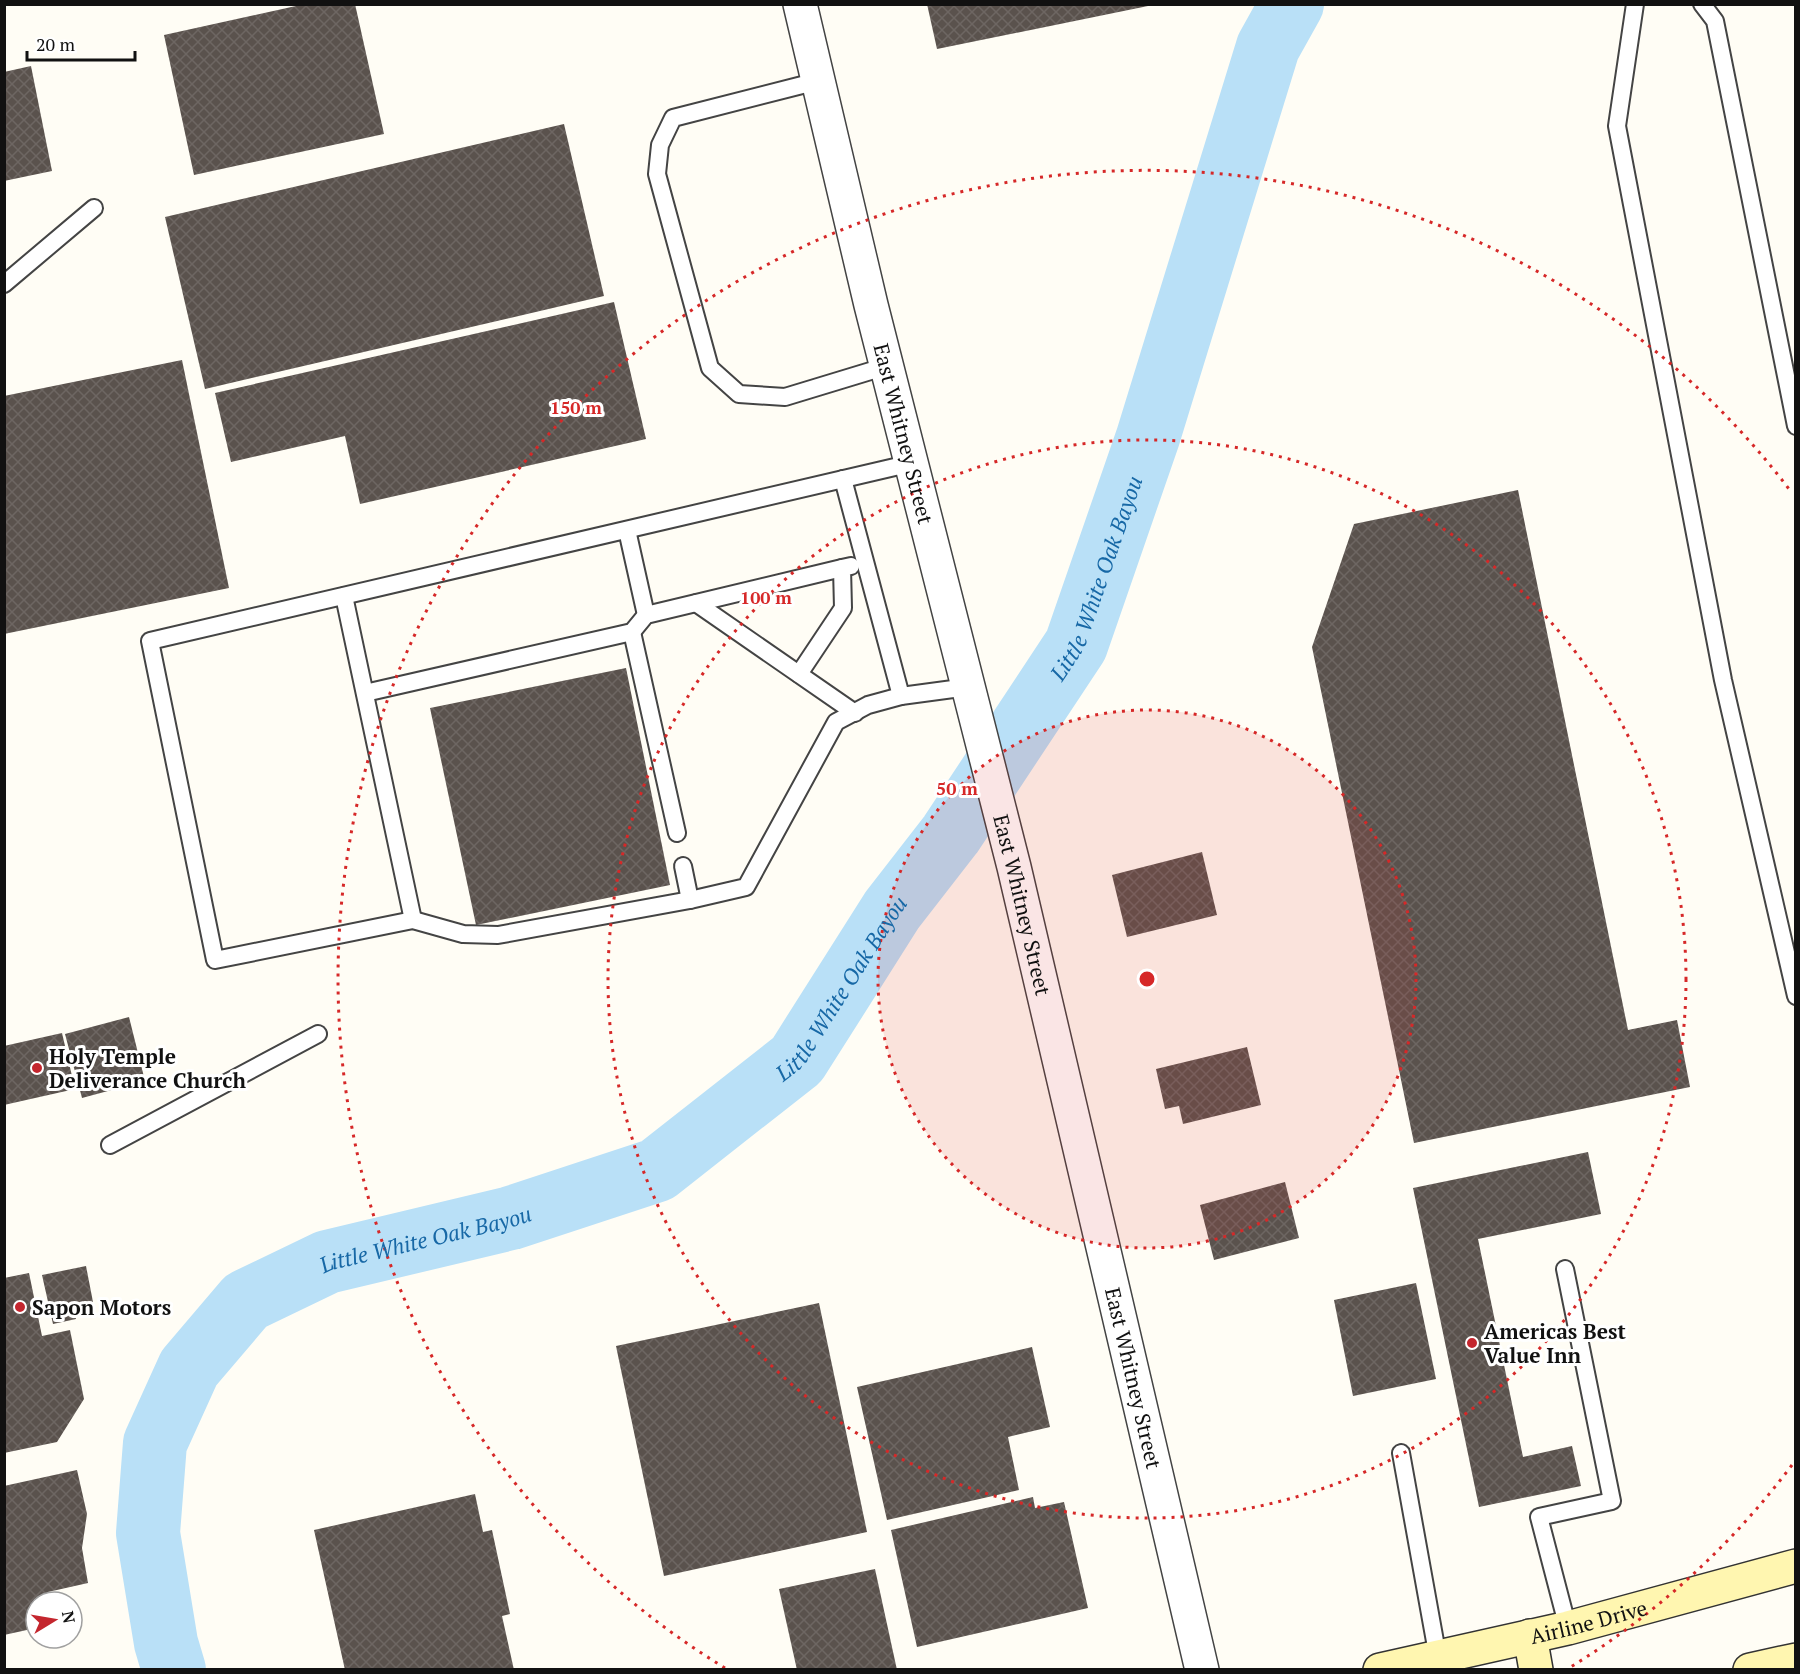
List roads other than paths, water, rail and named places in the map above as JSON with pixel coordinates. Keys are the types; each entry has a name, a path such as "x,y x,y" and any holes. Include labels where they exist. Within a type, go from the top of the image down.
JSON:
{"main road":[{"name":"Airline Drive","path":"1380,1670 1568,1628 1796,1566"},
{"path":"1530,1636 1536,1670"},
{"path":"1750,1670 1796,1660"}],"street":[{"name":"East Whitney Street","path":"800,4 887,366 1014,867 1202,1670"}],"lane":[{"path":"1635,4 1617,126 1723,680 1796,996"},
{"path":"1702,4 1715,21 1796,426"},
{"path":"818,81 673,118 660,145 657,174 710,368 739,394 785,397 887,366"},
{"path":"4,284 94,208"},
{"path":"912,463 150,641 215,960 413,920 463,934 498,935 690,900 746,887 836,722 868,705 965,674"},
{"path":"843,480 901,696"},
{"path":"627,530 646,615"},
{"path":"366,693 632,632 646,615 864,563"},
{"path":"799,674 843,608 842,568"},
{"path":"344,596 413,920"},
{"path":"696,603 855,713"},
{"path":"632,632 677,833"},
{"path":"683,866 690,900"},
{"path":"110,1145 318,1034"},
{"path":"1565,1269 1612,1501 1539,1516 1568,1628"},
{"path":"1401,1453 1438,1658"}],"waterway":[{"name":"Little White Oak Bayou","path":"174,1670 166,1643 148,1533 155,1443 189,1368 246,1301 327,1262 511,1218 657,1170 797,1060 892,910 951,834 1076,645 1148,437 1268,47 1292,4"}],"place":[{"name":"Holy Temple Deliverance Church","path":"37,1068"},
{"name":"Sapon Motors","path":"20,1307"},
{"name":"Americas Best Value Inn","path":"1472,1343"}]}
